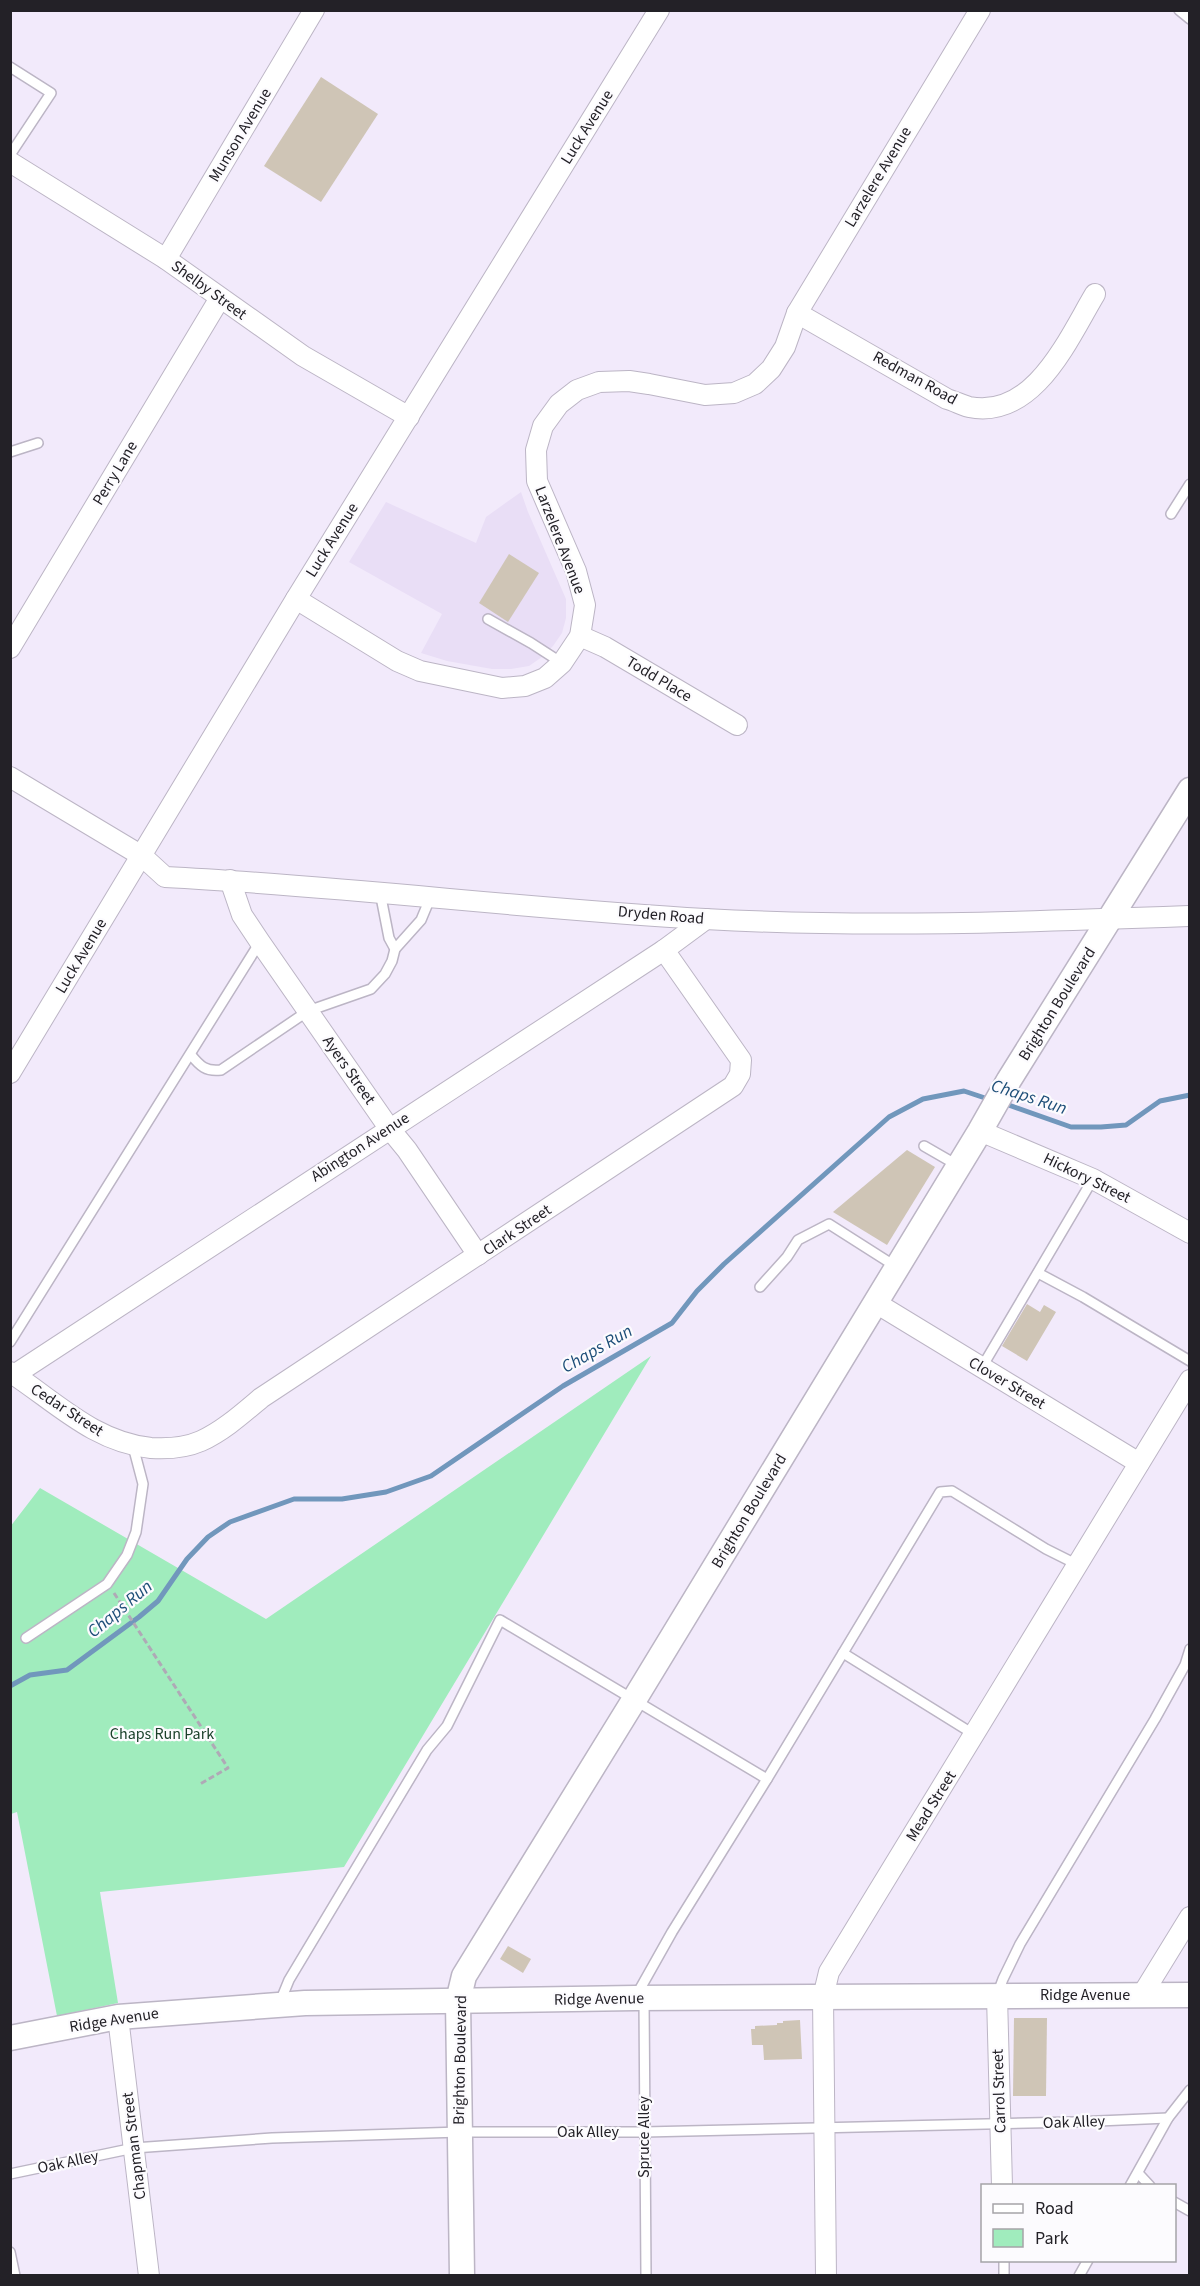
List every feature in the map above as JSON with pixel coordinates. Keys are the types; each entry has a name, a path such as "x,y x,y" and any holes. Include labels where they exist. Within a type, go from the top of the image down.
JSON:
{"street":[{"name":"Munson Avenue","path":"166,259 314,10"},
{"name":"Luck Avenue","path":"10,1073 296,598 659,10"},
{"name":"Larzelere Avenue","path":"296,598 397,661 420,671 502,688 525,686 545,678 562,663 580,636 585,605 579,583 537,481 536,450 543,426 559,404 577,390 599,382 629,381 705,395 734,393 755,384 771,369 785,347 797,313 980,10"},
{"name":"Shelby Street","path":"10,162 166,259 303,356 409,417"},
{"name":"Redman Road","path":"797,313 947,399 970,407 995,406 1017,399 1033,388 1047,371 1095,294"},
{"name":"Perry Lane","path":"10,648 220,298"},
{"name":"Todd Place","path":"580,636 605,647 737,725"},
{"path":"10,777 142,856"},
{"name":"Brighton Boulevard","path":"462,2276 458,2001 464,1976 1010,1080 1190,790"},
{"name":"Dryden Road","path":"142,856 165,878 230,880 706,919 917,925 1190,916"},
{"name":"Ayers Street","path":"230,880 242,915 478,1255"},
{"name":"Abington Avenue","path":"12,1373 664,950 706,919"},
{"name":"Clark Street","path":"160,1449 189,1445 213,1435 261,1398 733,1086 740,1074 741,1060 664,950"},
{"name":"Hickory Street","path":"984,1123 1093,1179 1190,1233"},
{"name":"Clover Street","path":"876,1303 1139,1463"},
{"name":"Cedar Street","path":"12,1373 64,1413 99,1434 133,1446 160,1449"},
{"name":"Mead Street","path":"826,2276 823,1997 829,1972 1190,1380"},
{"path":"1142,1995 1190,1917"},
{"name":"Ridge Avenue","path":"10,2038 118,2017 279,2004 640,1998 1190,1995"},
{"name":"Carrol Street","path":"997,1996 1002,2184"},
{"name":"Chapman Street","path":"118,2017 149,2276"}],"lane":[{"path":"1179,10 1190,19"},
{"path":"10,67 51,93 10,154"},
{"path":"10,452 38,443"},
{"path":"1171,514 1190,484"},
{"path":"488,619 562,663"},
{"path":"380,892 389,938 395,949"},
{"path":"191,1054 199,1065 210,1071 221,1070 308,1011 371,989 389,968 395,949 421,920 431,896"},
{"path":"10,1342 260,942"},
{"path":"924,1146 959,1167"},
{"path":"982,1368 1093,1179"},
{"path":"760,1287 787,1257 798,1240 829,1224 897,1267"},
{"path":"1038,1273 1190,1361"},
{"path":"26,1638 107,1584 127,1556 136,1532 143,1485 133,1446"},
{"path":"640,1998 672,1932 768,1779 940,1492 952,1491 1046,1549 1078,1565"},
{"path":"279,2004 289,1980 427,1750 447,1726 500,1620 768,1779"},
{"path":"997,1996 1020,1944 1155,1719 1185,1665 1190,1649"},
{"path":"843,1653 975,1735"},
{"name":"Spruce Alley","path":"640,1998 646,2276"},
{"path":"1131,2184 1168,2118 1190,2090"},
{"name":"Oak Alley","path":"10,2174 134,2148 272,2138 459,2132 644,2132 824,2128 1168,2118"},
{"path":"1138,2173 1148,2184"},
{"path":"1176,2203 1190,2211"},
{"path":"10,2252 15,2276"},
{"path":"1079,2276 1087,2262"}],"path":[{"path":"122,1602 228,1768 200,1784"}],"shaded area":[{"path":"521,492 566,599 566,618 562,633 542,657 529,666 511,669 492,669 447,661 421,653 442,614 349,562 386,502 476,543 486,517"}],"green space":[{"name":"Chaps Run Park","path":"651,1356 344,1867 100,1892 118,2003 57,2016 17,1812 11,1814 10,1527 40,1488 266,1619"}],"building":[{"path":"321,77 378,114 321,202 264,166"},
{"path":"509,554 539,573 508,622 479,603"},
{"path":"907,1150 935,1167 887,1245 833,1212"},
{"path":"1027,1304 1040,1312 1044,1305 1056,1312 1027,1361 1002,1346"},
{"path":"508,1946 531,1959 523,1973 500,1959"},
{"path":"1014,2018 1047,2018 1046,2096 1013,2096"},
{"path":"800,2020 802,2059 764,2060 763,2045 752,2045 751,2029 755,2029 755,2026 777,2025 783,2021"}],"waterway":[{"name":"Chaps Run","path":"10,1686 30,1675 67,1670 139,1617 158,1601 187,1559 208,1537 230,1522 294,1499 342,1499 386,1492 431,1476 563,1386 672,1323 697,1291 724,1264 889,1117 923,1099 964,1091 991,1100"},
{"name":"Chaps Run","path":"1003,1103 1071,1127 1101,1127 1126,1125 1160,1101 1190,1095"}]}
